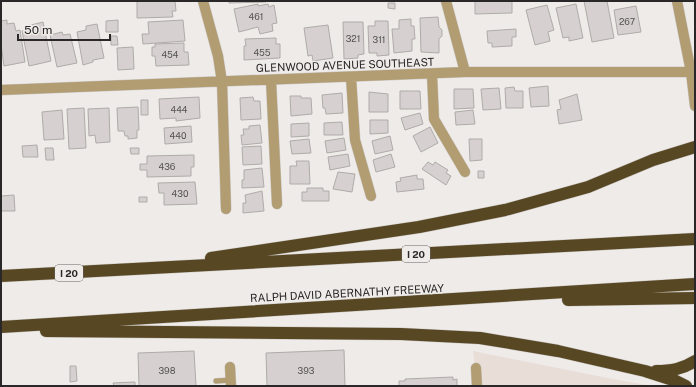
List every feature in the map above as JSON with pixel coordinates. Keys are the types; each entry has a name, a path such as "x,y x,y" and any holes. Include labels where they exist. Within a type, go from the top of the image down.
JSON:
{"highway":[{"path":"137,269 418,227 505,210 588,187 654,160 695,147"},
{"name":"I 20","path":"1,276 695,239"},
{"name":"RALPH DAVID ABERNATHY FREEWAY","path":"1,327 695,284"},
{"path":"420,301 695,298"},
{"path":"1,331 402,334 480,338 558,351 645,371 676,381 686,386"},
{"path":"645,371 674,371 684,368 695,361"}],"street":[{"path":"203,1 218,56 222,82 226,209"},
{"path":"446,1 465,72"},
{"path":"677,1 691,72 695,106"},
{"name":"GLENWOOD AVENUE SOUTHEAST","path":"1,90 465,72 691,72"},
{"path":"432,74 434,119 465,172"},
{"path":"351,77 354,140 371,196"},
{"path":"271,80 277,204"},
{"path":"230,367 231,383"},
{"path":"476,368 477,386"}],"lane":[{"path":"216,381 231,383"}],"shaded area":[{"path":"473,351 608,378 652,386 477,386"}],"building":[{"path":"137,1 175,1 176,11 172,11 173,17 137,18"},
{"path":"229,1 266,1 266,2 229,3"},
{"path":"475,1 512,1 512,13 475,14"},
{"path":"584,1 607,1 614,38 592,42"},
{"path":"388,3 395,3 395,9 388,8"},
{"path":"258,4 258,6 268,4 269,7 274,5 277,23 272,24 273,31 260,34 258,27 239,32 234,9"},
{"path":"576,4 583,38 569,41 569,37 563,38 556,8"},
{"path":"547,5 554,30 548,32 550,41 535,45 526,10"},
{"path":"636,6 641,32 618,35 614,10"},
{"path":"438,17 439,27 442,30 442,36 439,39 439,53 421,52 420,18"},
{"path":"411,19 411,26 414,26 415,39 412,39 412,51 394,53 392,29 399,29 399,20"},
{"path":"7,20 7,24 14,23 16,31 20,30 25,62 4,66 1,45 1,21"},
{"path":"118,20 118,32 106,32 106,21"},
{"path":"183,20 185,41 143,44 142,34 149,34 148,22"},
{"path":"375,21 388,21 389,55 377,56 377,53 369,53 368,26 375,26"},
{"path":"43,22 51,61 29,66 22,31 28,30 27,26"},
{"path":"343,22 363,22 364,54 358,55 358,58 344,59"},
{"path":"97,24 104,58 93,60 93,62 83,65 77,32 86,30 86,26"},
{"path":"328,25 333,58 313,61 312,55 308,56 304,28"},
{"path":"516,29 516,37 512,37 512,46 492,47 492,43 488,43 487,31"},
{"path":"62,32 63,35 70,34 77,63 57,67 50,35"},
{"path":"111,36 117,36 118,45 111,45"},
{"path":"276,38 276,44 280,44 280,58 244,60 244,46 246,46 245,39"},
{"path":"184,43 184,52 188,52 189,65 156,66 155,56 152,56 152,47 155,47 155,44"},
{"path":"133,47 134,69 118,70 117,48"},
{"path":"548,86 549,106 531,107 529,88"},
{"path":"514,87 515,91 523,91 523,108 506,108 505,88"},
{"path":"499,88 501,109 483,110 481,89"},
{"path":"454,89 473,89 474,108 454,109"},
{"path":"400,91 420,91 421,109 400,109"},
{"path":"369,92 388,94 388,112 369,112"},
{"path":"342,93 343,113 326,114 325,108 323,108 322,95"},
{"path":"577,94 582,120 559,124 557,110 561,109 559,100"},
{"path":"290,96 311,98 312,114 291,116"},
{"path":"199,97 200,118 176,121 176,118 160,119 159,99"},
{"path":"253,97 254,101 260,101 261,119 241,120 240,98"},
{"path":"141,100 148,100 148,115 141,115"},
{"path":"138,107 139,130 137,130 137,138 128,139 128,136 125,136 124,131 118,131 117,108"},
{"path":"84,108 86,148 69,149 67,109"},
{"path":"109,108 110,142 96,143 95,135 89,136 88,109"},
{"path":"62,110 64,139 44,140 42,112"},
{"path":"473,110 475,124 456,125 455,112"},
{"path":"420,113 423,124 405,130 401,118"},
{"path":"370,120 388,120 388,133 370,134"},
{"path":"342,122 343,135 324,135 324,123"},
{"path":"309,123 309,136 291,137 291,124"},
{"path":"260,125 262,143 242,145 241,135 244,135 243,129 249,129 249,126"},
{"path":"191,126 192,142 165,144 164,128"},
{"path":"430,127 438,143 421,152 413,136"},
{"path":"390,136 393,150 375,154 372,141"},
{"path":"344,138 346,150 327,153 325,141"},
{"path":"309,139 311,153 292,154 290,141"},
{"path":"469,139 482,139 482,160 470,161"},
{"path":"37,145 38,157 23,157 22,146"},
{"path":"261,146 262,164 243,165 242,147"},
{"path":"45,148 53,148 54,160 46,160"},
{"path":"130,148 139,148 139,154 131,154"},
{"path":"348,154 350,166 330,170 328,157"},
{"path":"391,154 395,167 376,172 373,160"},
{"path":"194,155 194,167 191,167 191,176 147,177 147,170 140,170 140,164 147,164 147,156"},
{"path":"296,161 309,161 310,184 290,184 290,166 297,166"},
{"path":"428,162 433,165 435,162 448,170 446,173 451,176 446,185 422,169"},
{"path":"262,168 264,187 242,188 244,170"},
{"path":"478,171 484,171 484,178 478,178"},
{"path":"338,172 355,174 352,192 333,189"},
{"path":"417,175 417,179 423,179 424,189 397,192 396,182 401,181 400,178"},
{"path":"195,182 197,204 164,205 164,193 159,193 158,183"},
{"path":"307,188 323,188 323,191 329,191 329,201 302,201 302,192 307,192"},
{"path":"262,191 264,211 243,213 243,203 246,203 245,195"},
{"path":"14,195 15,211 1,211 1,196"},
{"path":"139,197 147,197 147,202 139,202"},
{"path":"344,350 345,386 267,386 266,353"},
{"path":"194,351 196,386 139,386 138,353"},
{"path":"70,366 76,366 77,381 70,382"},
{"path":"453,377 453,380 457,379 457,386 399,386 399,381 405,381 405,379"},
{"path":"135,382 135,386 114,386 113,383"}]}
